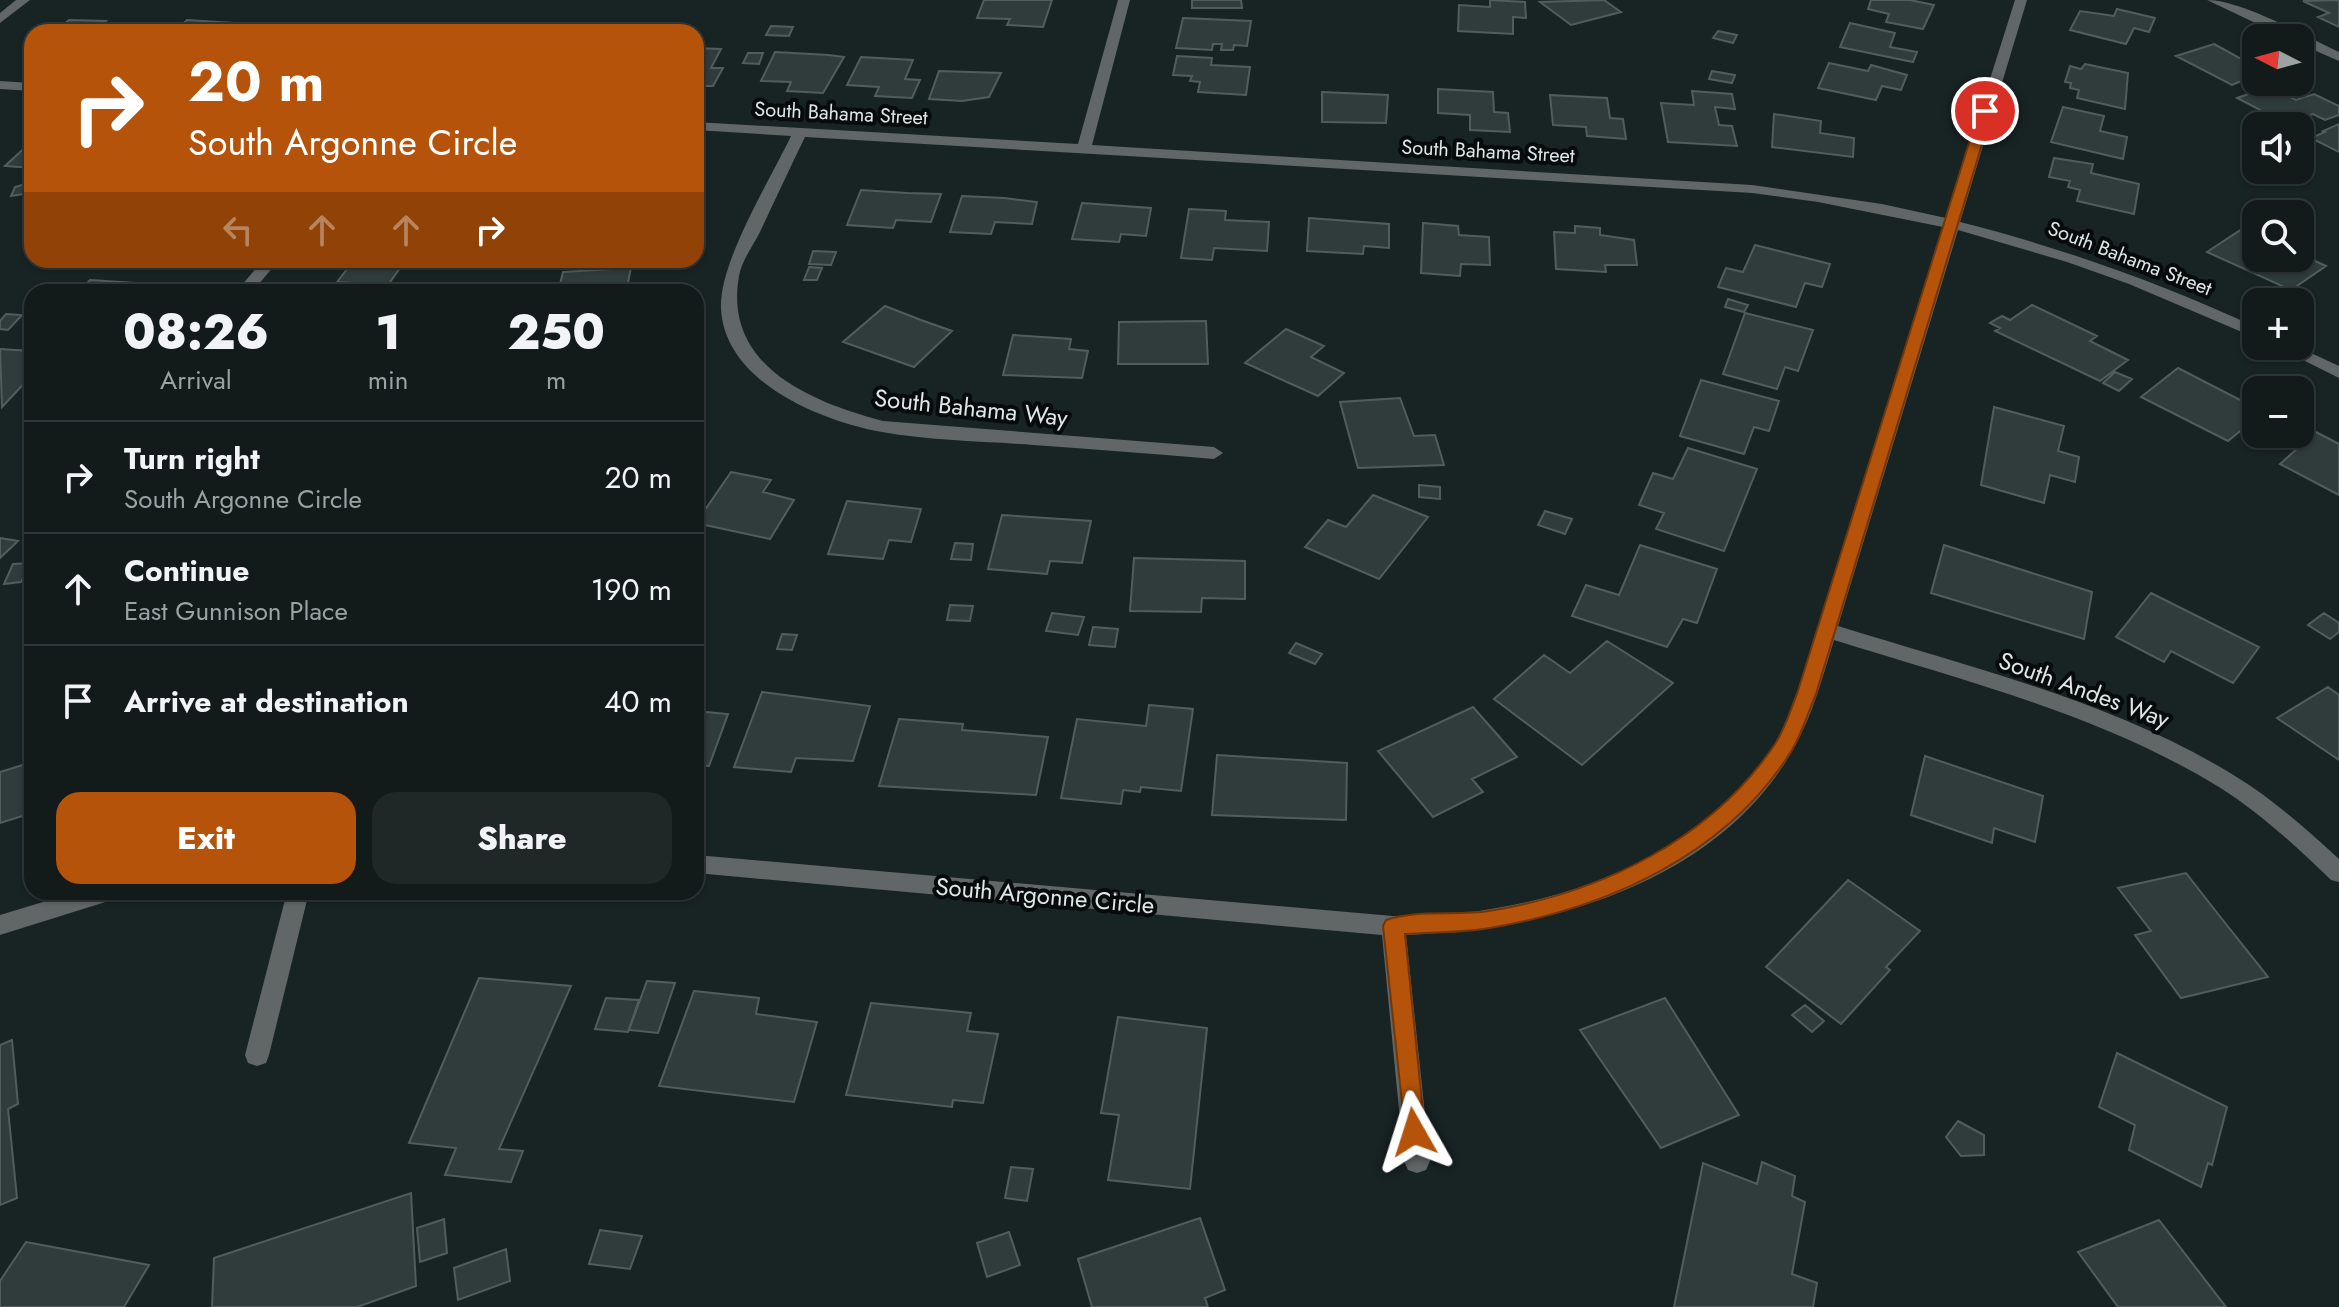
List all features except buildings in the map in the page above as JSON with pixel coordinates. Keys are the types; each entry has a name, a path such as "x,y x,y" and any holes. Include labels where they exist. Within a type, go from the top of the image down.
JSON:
{"street":[{"path":"0,19 24,0"},
{"path":"1084,149 1124,0"},
{"name":"South Argonne Circle","path":"704,865 1393,926 1488,920 1567,901 1639,873 1700,837 1749,794 1785,745 1807,694 1950,222 2021,0"},
{"path":"2213,0 2267,24"},
{"path":"2314,45 2339,57"},
{"path":"0,85 24,86"},
{"name":"South Bahama Street","path":"704,127 1752,189 1821,197 1950,222 2104,268 2242,327"},
{"name":"South Bahama Way","path":"800,133 732,273 727,304 741,345 774,382 801,399 845,418 883,427 1214,453"},
{"path":"251,284 264,268"},
{"path":"2312,360 2339,373"},
{"name":"South Andes Way","path":"1826,630 2124,727 2192,759 2258,799 2316,848 2339,873"},
{"path":"0,925 81,900"},
{"path":"257,1055 296,900"},
{"path":"1393,926 1417,1161"}],"route":[{"path":"1414,1132 1393,926 1488,920 1567,901 1639,873 1700,837 1716,823 1749,794 1785,745 1807,694 1985,111"}]}
